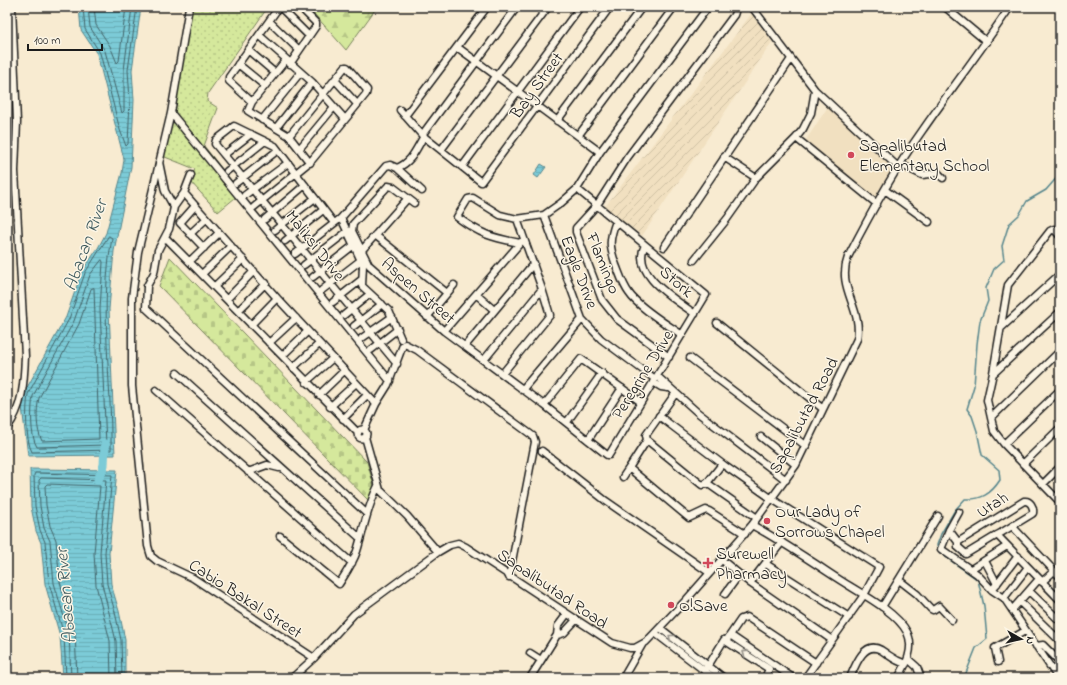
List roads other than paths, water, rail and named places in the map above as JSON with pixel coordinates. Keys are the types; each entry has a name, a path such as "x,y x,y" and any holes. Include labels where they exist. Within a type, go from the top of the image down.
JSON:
{"street":[{"path":"7,428 14,418 20,403 24,380 25,356 15,171 17,122 12,7"},
{"path":"174,208 165,191 158,160 171,113 189,7"},
{"path":"252,102 228,80 280,7 309,36"},
{"path":"300,7 316,24 299,50 275,73 248,109 249,113 289,136 300,148 310,163"},
{"path":"405,116 487,7"},
{"path":"397,168 406,164 411,159 423,135 517,7"},
{"path":"441,150 548,7"},
{"path":"400,110 423,135 462,167 580,7"},
{"name":"Bay Street","path":"462,167 481,182 484,180 610,7"},
{"path":"557,121 642,7"},
{"path":"578,136 674,7"},
{"path":"522,241 492,238 477,232 457,216 470,197 500,215 517,219 544,215 561,203 577,189 600,152 708,7"},
{"path":"597,206 627,158 734,15 734,7"},
{"path":"752,7 815,90 899,166 922,175 938,173 943,178"},
{"path":"945,7 987,42"},
{"name":"Sapalibutad Road","path":"292,678 314,658 354,614 438,552 450,545 458,544 478,554 509,577 618,646 630,648 642,645 655,633 745,534 796,465 855,345 858,333 857,318 845,282 845,265 857,238 899,166 921,132 987,42 1010,7"},
{"path":"269,21 299,50"},
{"path":"259,35 300,73 312,82 345,119"},
{"path":"457,47 600,152"},
{"path":"248,50 275,73"},
{"path":"664,247 724,156 791,59"},
{"path":"238,64 265,86"},
{"path":"254,207 310,163 366,94 367,90 347,67 345,68 289,136"},
{"path":"262,120 300,73"},
{"path":"335,80 357,104"},
{"path":"276,128 312,82"},
{"path":"694,260 727,219 756,178 796,138 811,113 815,90"},
{"path":"300,148 334,107"},
{"path":"171,113 390,381"},
{"name":"Maliksi Drive","path":"251,134 234,126 215,142 350,310 378,344 397,364"},
{"path":"224,154 251,134 265,141 278,150 334,223"},
{"path":"796,138 877,204"},
{"path":"227,171 265,141"},
{"path":"236,183 278,150"},
{"path":"724,156 756,178"},
{"name":"Cabio Bakal Street","path":"158,160 138,252 132,298 132,386 148,546 152,556 157,561 193,578 314,658"},
{"path":"246,195 288,163"},
{"path":"295,254 341,218 386,166 390,165 397,168 422,191"},
{"path":"191,175 184,193 174,208 166,238 158,250 154,273 147,286 146,308 367,514"},
{"path":"265,219 305,185"},
{"name":"Aspen Street","path":"408,198 393,187 388,186 353,224 352,231 369,265 427,317 465,346"},
{"name":"Peregrine Drive","path":"465,346 544,405 605,454 609,455 705,297 704,292 577,189"},
{"path":"885,190 929,222"},
{"path":"184,193 206,219 266,283 277,298 376,404"},
{"path":"275,230 315,198"},
{"path":"362,250 408,198 414,203"},
{"path":"195,206 180,222 180,225 204,248"},
{"name":"Flamingo","path":"597,206 578,225 576,232 602,300 617,318 669,357"},
{"path":"285,241 323,210"},
{"name":"Eagle Drive","path":"544,215 582,319 602,339 655,379 661,387 668,388 674,394"},
{"path":"341,218 361,260 363,267 361,280 362,286 382,304 392,316 401,339"},
{"path":"190,234 206,219"},
{"path":"502,374 549,318 550,312 534,263 522,241 517,219"},
{"path":"616,221 610,236 610,248 622,280 630,295 657,318 682,335"},
{"path":"1060,236 1054,229 1050,232 1008,284 1002,328 987,400 994,431 1004,444 1060,502"},
{"path":"304,265 348,231"},
{"path":"190,261 219,232"},
{"path":"375,234 447,293"},
{"path":"166,238 215,286 342,419 361,432"},
{"path":"444,331 477,295 522,241"},
{"path":"313,277 354,245"},
{"name":"Stork","path":"645,245 641,252 641,261 646,271 657,286 695,314"},
{"path":"202,274 231,246"},
{"path":"215,286 243,259"},
{"path":"322,290 361,260"},
{"path":"465,346 534,263"},
{"path":"226,299 254,271"},
{"path":"1002,328 1060,274"},
{"path":"333,302 361,280"},
{"path":"238,311 266,283"},
{"path":"427,317 454,285"},
{"path":"484,360 542,289"},
{"path":"344,315 370,294"},
{"path":"477,295 494,310"},
{"path":"251,325 277,298"},
{"path":"354,326 382,304"},
{"path":"993,373 1060,312"},
{"path":"362,338 392,316"},
{"path":"269,343 296,318"},
{"path":"522,390 582,319"},
{"path":"717,323 823,409"},
{"path":"371,350 398,329"},
{"path":"282,356 308,331"},
{"path":"293,368 320,344"},
{"path":"438,552 407,516 384,494 378,486 365,438 361,438 361,432 390,381 403,345 408,344 535,439 509,577"},
{"path":"992,417 1060,351"},
{"path":"306,382 333,358"},
{"path":"690,358 806,446"},
{"path":"544,405 579,360 583,360 641,402"},
{"path":"319,394 345,370"},
{"path":"177,373 360,538"},
{"path":"566,422 602,373"},
{"path":"330,407 356,383"},
{"path":"588,440 622,388"},
{"path":"156,390 352,563"},
{"path":"1004,444 1060,390"},
{"path":"623,477 647,440 646,435 674,394 734,442 786,480"},
{"path":"342,419 367,395"},
{"path":"659,416 722,464 772,499 879,567 864,595 806,678"},
{"path":"1023,464 1060,428"},
{"path":"761,437 796,465"},
{"path":"647,440 702,485 707,483 722,464"},
{"path":"542,451 613,506 710,573"},
{"path":"248,472 267,465 282,469"},
{"path":"1043,484 1060,467"},
{"path":"630,468 689,518 706,510 710,511 745,534"},
{"path":"707,483 758,518"},
{"path":"280,536 339,584 352,563 372,499 378,486"},
{"name":"Utah","path":"958,542 1024,501 1030,503 1033,507 1034,513 1012,526"},
{"path":"959,512 941,549 971,569 992,590 1004,598 1058,678"},
{"path":"882,608 938,516"},
{"path":"752,525 782,542 864,595 899,622 907,632 910,644 907,661 898,678"},
{"path":"949,530 958,542 958,547 966,554 1012,526 1060,577"},
{"path":"997,535 1060,600"},
{"path":"750,584 782,542"},
{"path":"971,569 1007,546"},
{"path":"992,590 1018,556"},
{"path":"722,560 750,584 832,640"},
{"path":"985,561 997,584"},
{"path":"766,564 849,617"},
{"path":"1004,598 1028,567"},
{"path":"1012,610 1029,591 1054,571"},
{"path":"725,594 739,575"},
{"path":"899,580 917,594 931,609 933,610 939,606 952,620"},
{"path":"1029,591 1060,621"},
{"path":"1020,602 1060,641"},
{"path":"539,678 531,676 557,635 558,626 567,614"},
{"path":"726,641 741,619 747,617 816,663"},
{"path":"557,635 564,633 576,620"},
{"path":"660,628 706,668"},
{"path":"998,662 995,648 1026,631"},
{"path":"655,633 718,677"},
{"path":"730,635 793,678"},
{"path":"706,668 722,640 726,641 769,669 765,678"},
{"path":"1036,646 1042,644 1060,662"},
{"path":"623,678 642,645"},
{"path":"850,678 857,662 868,649 874,647 881,650 892,659 907,661 917,667 921,678"},
{"path":"530,653 541,660"}],"water":[{"path":"79,7 141,7 132,70 134,100 131,167 114,251 109,309 115,455 28,456 22,407 24,393 66,317 82,271 98,248 106,233 122,173 124,159 97,54 81,30"},
{"path":"541,164 546,167 538,178 534,175"},
{"path":"30,469 117,470 109,553 111,584 119,611 125,640 125,678 63,678 60,636 45,584 41,543 36,531 31,507"}],"waterway":[{"path":"964,678 976,648 987,639 984,606 978,580 940,553 937,545 941,534 955,510 965,499 985,495 993,489 1000,480 999,470 982,455 977,431 972,416 967,409 974,386 980,321 988,301 986,288 994,269 1004,260 1002,246 1009,224 1019,215 1027,201 1046,190 1060,174"},
{"name":"Abacan River","path":"98,480 104,465 105,444"}],"place":[{"name":"Sapalibutad Elementary School","path":"851,155"},
{"name":"Our Lady of Sorrows Chapel","path":"767,521"},
{"name":"Surewell Pharmacy","path":"708,563"},
{"name":"O!Save","path":"671,605"}]}
